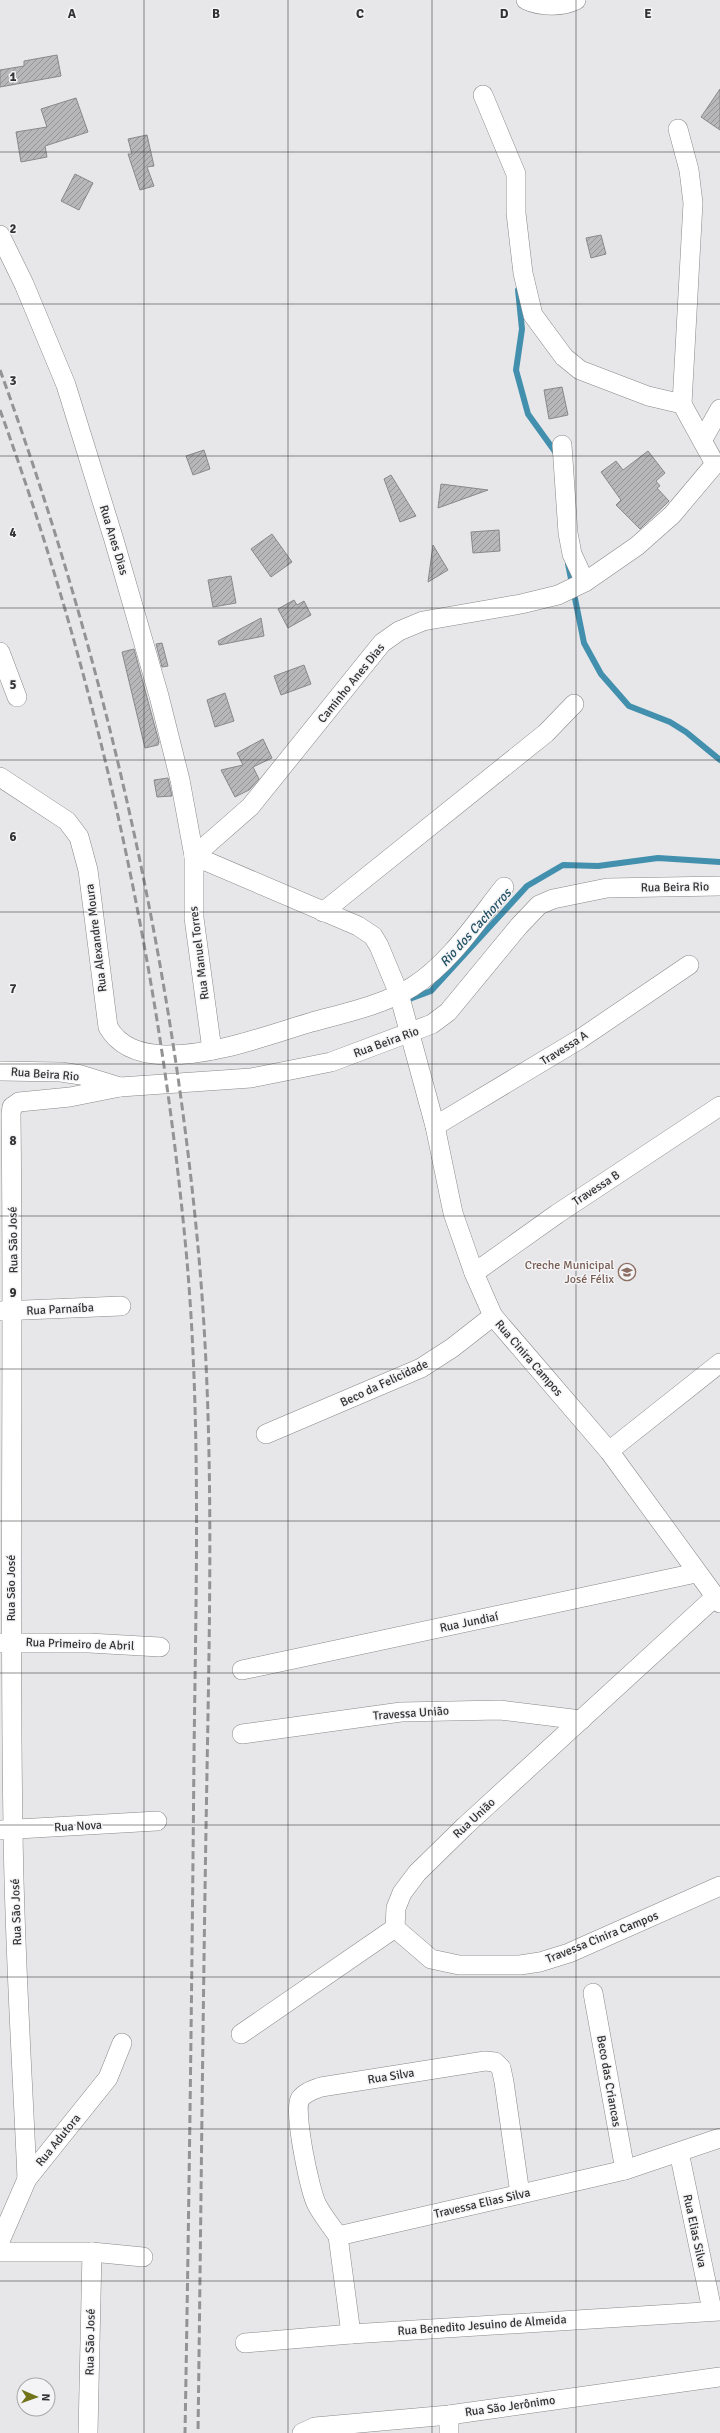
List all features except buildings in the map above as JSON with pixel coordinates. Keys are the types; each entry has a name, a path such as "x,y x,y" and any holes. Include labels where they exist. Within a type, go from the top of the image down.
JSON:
{"street":[{"path":"526,0 548,5 570,3 576,0"},
{"path":"483,95 516,174 516,213 523,273 533,315 564,357 580,370 648,396 682,404"},
{"path":"562,445 568,533 572,554 582,583 637,546 672,515 718,463 682,404 692,203 689,170 678,129"},
{"name":"Rua Anes Dias","path":"0,236 24,284 66,385 114,540 158,696 180,780 194,856"},
{"path":"703,439 720,409"},
{"name":"Caminho Anes Dias","path":"194,856 250,807 382,643 399,631 423,621 472,614 558,595 582,583"},
{"path":"0,652 17,697"},
{"path":"323,912 546,733 574,704"},
{"name":"Rua Alexandre Moura","path":"0,777 67,821 79,837 88,870 106,1018 112,1034 126,1047 149,1053 165,1055 212,1050 400,997 443,960 504,887"},
{"name":"Rua Cinira Campos","path":"194,856 358,926 372,936 379,946 400,997 435,1126 453,1213 474,1273 493,1316 609,1451 717,1600"},
{"name":"Rua Manuel Torres","path":"194,856 194,918 212,1050"},
{"name":"Rua Beira Rio","path":"0,1071 61,1072 81,1075 120,1087 207,1082 283,1073 330,1062 409,1029 432,1024 448,1012 520,926 540,905 553,898 607,888 720,886"},
{"name":"Travessa A","path":"435,1126 580,1039 689,965"},
{"name":"Rua São José","path":"27,2179 6,1829 7,1311 12,1107 19,1102 70,1097 120,1087"},
{"name":"Travessa B","path":"474,1273 557,1214 720,1106"},
{"name":"Rua Parnaíba","path":"7,1311 121,1306"},
{"name":"Beco da Felicidade","path":"266,1434 421,1368 452,1348 493,1316"},
{"path":"609,1451 720,1363"},
{"name":"Rua Jundiaí","path":"242,1670 696,1573"},
{"name":"Rua União","path":"395,1928 396,1908 402,1893 417,1873 465,1826 581,1720 717,1600"},
{"name":"Rua Primeiro de Abril","path":"6,1643 160,1647"},
{"name":"Travessa União","path":"242,1734 408,1711 500,1710 581,1720"},
{"name":"Rua Nova","path":"6,1829 157,1821"},
{"name":"Travessa Cinira Campos","path":"395,1928 431,1959 459,1965 520,1965 540,1962 569,1953 720,1886"},
{"path":"241,2034 395,1928"},
{"name":"Beco das Criancas","path":"593,1993 624,2170"},
{"name":"Rua Adutora","path":"0,2241 27,2179 108,2078 122,2043"},
{"name":"Rua Silva","path":"338,2236 317,2205 309,2182 298,2112 299,2101 306,2092 321,2087 485,2061 495,2062 501,2068 504,2082 520,2194"},
{"name":"Travessa Elias Silva","path":"338,2236 624,2170 720,2138"},
{"name":"Rua Elias Silva","path":"679,2152 716,2311"},
{"path":"338,2236 351,2334"},
{"path":"0,2252 92,2252 143,2257"},
{"name":"Rua São José","path":"84,2433 92,2252"},
{"name":"Rua Benedito Jesuino de Almeida","path":"245,2343 351,2334 716,2311"},
{"name":"Rua São Jerônimo","path":"302,2433 315,2427 448,2424 720,2377"}],"waterway":[{"path":"518,290 522,329 516,370 528,414 556,453"},
{"path":"568,564 584,643 601,674 629,706 670,722 686,732 720,760"},
{"name":"Rio dos Cachorros","path":"404,1001 431,991 527,886 563,865 598,866 658,858 720,862"}],"railway":[{"path":"0,370 37,478 71,587 102,697 128,808 152,919 171,1032 187,1145 199,1258 207,1386 210,1579 198,2433"},
{"path":"0,410 35,513 67,617 96,723 121,829 143,936 161,1044 176,1152 187,1261 196,1446 196,1569 185,2433"}],"place":[{"name":"Creche Municipal José Félix","path":"627,1272"}]}
